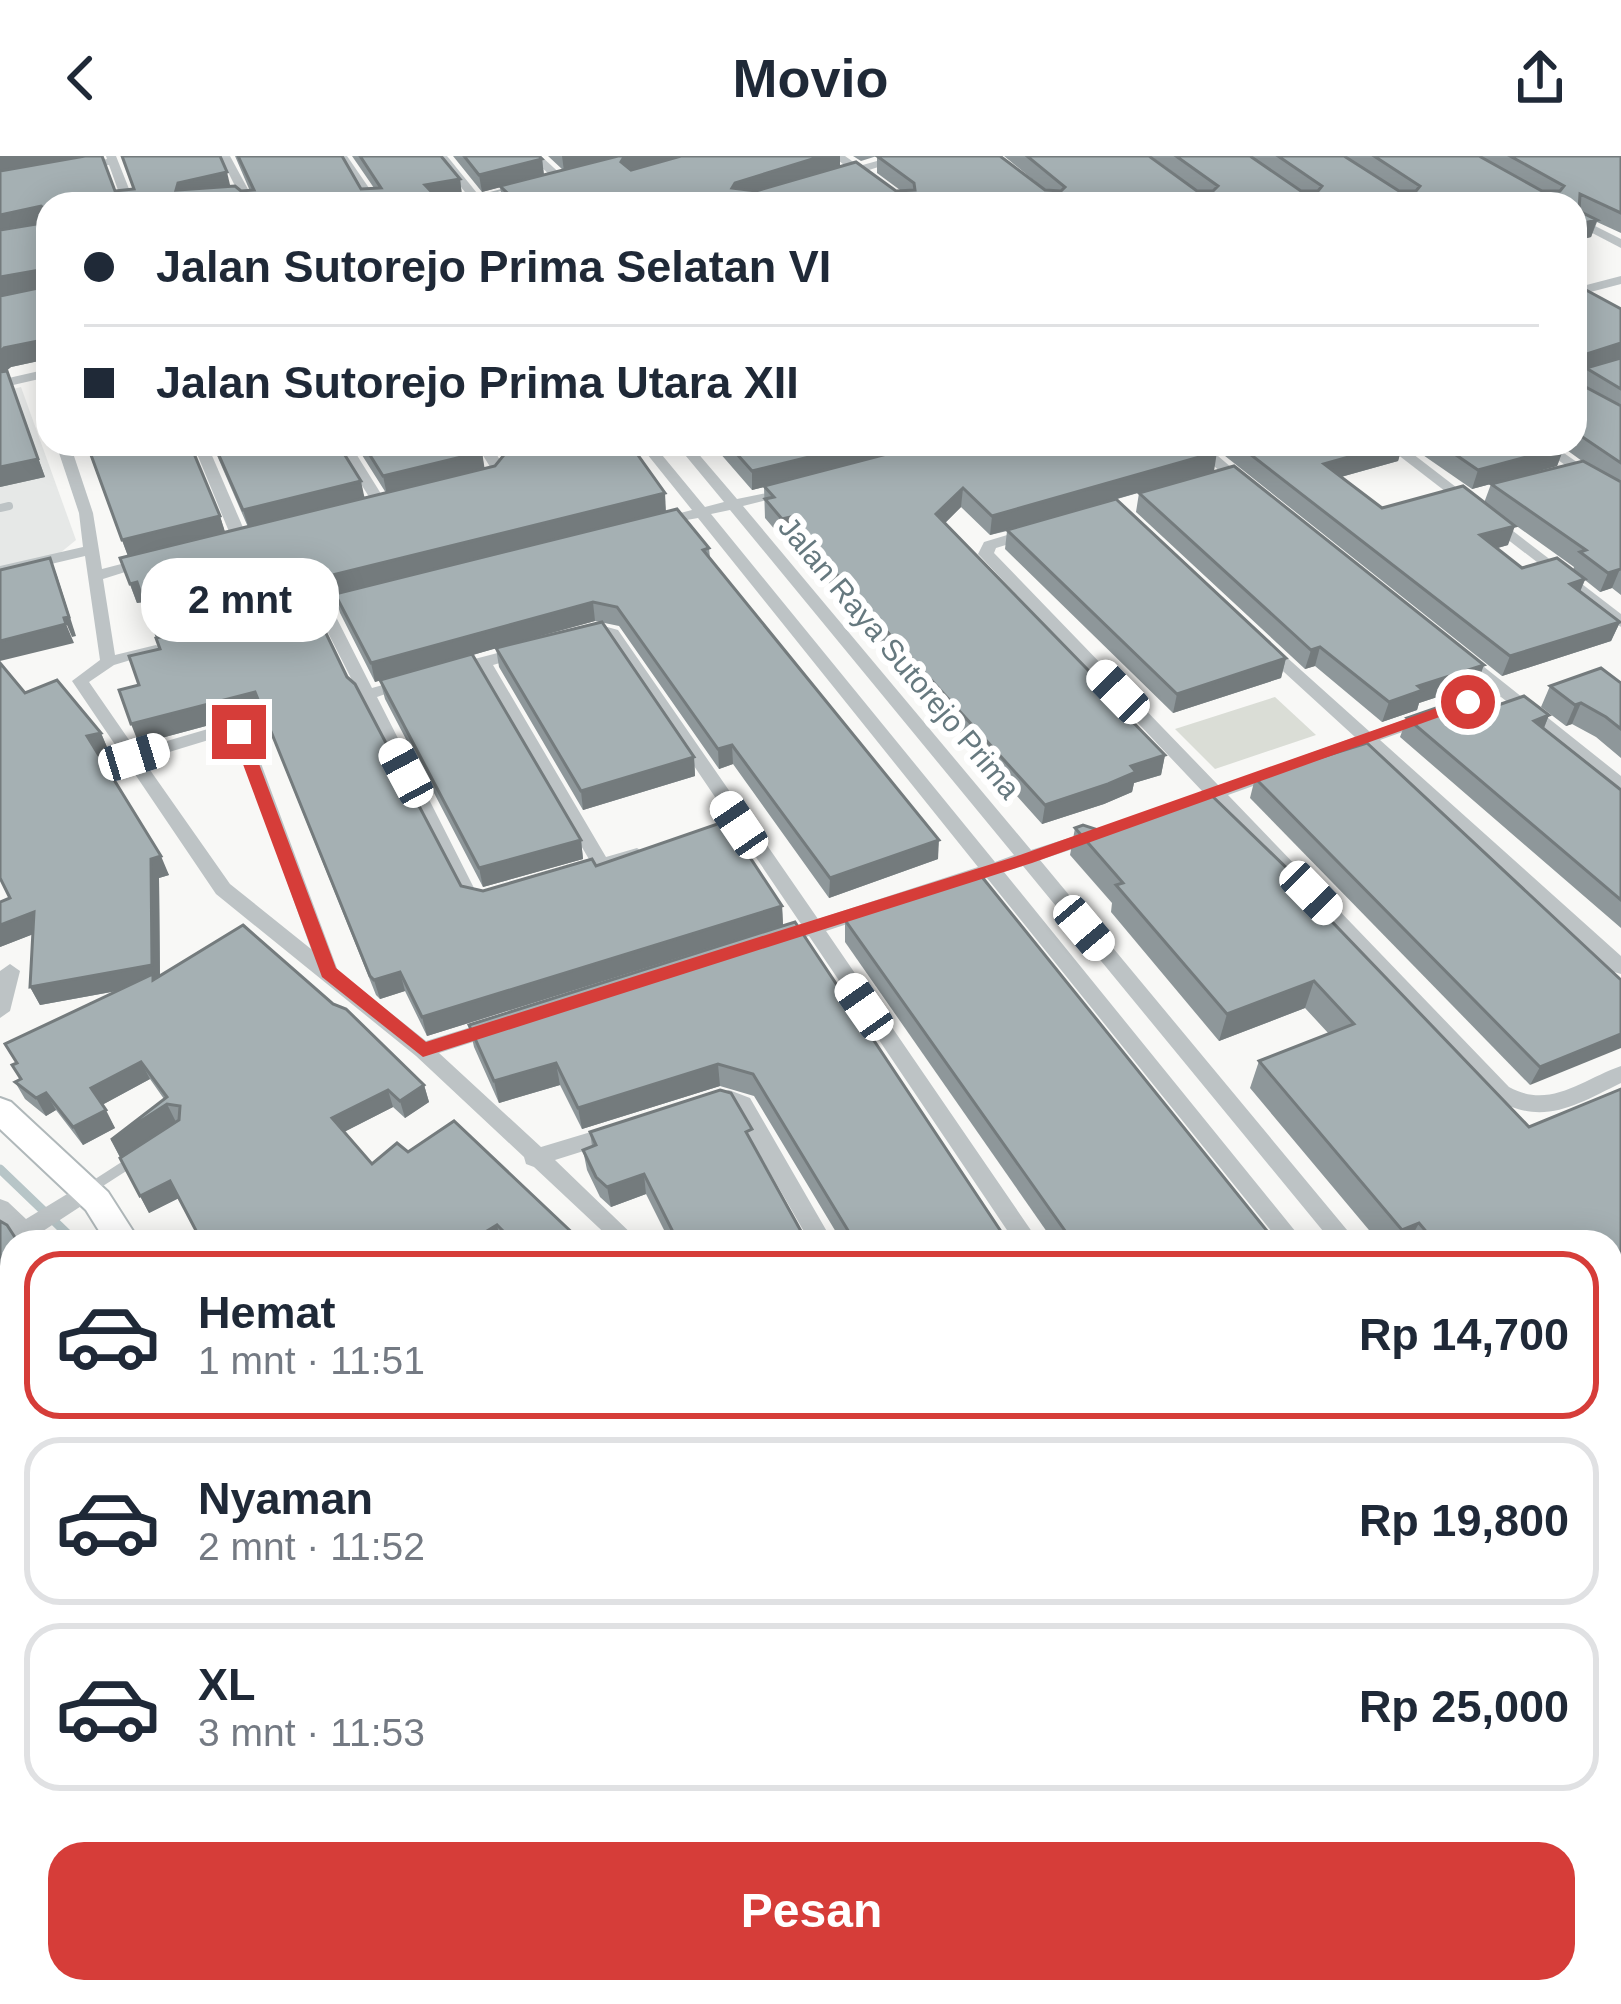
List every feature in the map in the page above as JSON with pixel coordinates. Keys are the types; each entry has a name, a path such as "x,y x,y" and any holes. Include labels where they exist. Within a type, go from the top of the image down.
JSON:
{"main road":[{"path":"513,192 562,181 585,183 558,192"},
{"path":"0,1109 113,1230"}],"street":[{"path":"224,156 243,192"},
{"path":"342,156 366,192"},
{"path":"441,156 463,192"},
{"path":"536,156 562,181"},
{"path":"838,156 890,192"},
{"path":"824,180 907,156"},
{"path":"71,168 112,158 125,192"},
{"path":"1587,226 1621,244"},
{"path":"1587,289 1621,280"},
{"path":"1587,376 1621,367"},
{"path":"0,384 36,376"},
{"path":"67,456 86,513 108,662"},
{"path":"205,456 240,539"},
{"path":"350,456 381,505"},
{"path":"470,484 499,473 490,456"},
{"name":"Jalan Raya Sutorejo Prima","path":"655,456 1282,1230"},
{"name":"Jalan Raya Sutorejo Prima","path":"693,456 1336,1230"},
{"path":"1210,456 1269,504"},
{"path":"1406,456 1621,622"},
{"path":"1555,456 1572,472 1621,500"},
{"path":"1214,481 1233,475"},
{"path":"633,529 813,485"},
{"path":"1462,500 1483,495"},
{"path":"361,510 403,500"},
{"path":"1056,526 994,543 986,554 1508,1098 1544,1107 1621,1074"},
{"path":"220,544 260,534"},
{"path":"0,571 92,550"},
{"path":"95,576 178,555"},
{"path":"280,618 389,590"},
{"path":"323,607 467,892 480,898 505,893"},
{"path":"574,637 600,629 612,633 1020,1230"},
{"path":"1257,639 1621,967"},
{"path":"364,695 551,643"},
{"path":"172,646 108,662 80,680 223,889 423,1050 534,1159 615,1230"},
{"path":"1449,647 1621,785"},
{"path":"483,662 602,864"},
{"path":"1174,808 1503,690"},
{"path":"134,757 225,729 243,735 328,972"},
{"path":"716,831 739,825"},
{"path":"764,943 1112,830"},
{"path":"544,881 647,851"},
{"path":"0,1011 10,971"},
{"path":"423,1050 514,1022"},
{"path":"680,1112 725,1098 742,1104 815,1230"},
{"path":"534,1159 638,1125"},
{"path":"35,1230 80,1196"},
{"path":"0,1208 27,1230"}],"lane":[{"path":"80,1196 152,1148"}],"shaded area":[{"path":"21,387 36,429 36,456 46,456 76,540 60,553 0,567 0,392"},
{"path":"1275,697 1316,735 1215,769 1175,729"}],"building":[{"path":"102,156 115,191 134,189 122,156 220,156 227,172 178,183 176,190 235,186 241,191 254,190 238,156 342,156 361,189 381,188 360,156 441,156 460,179 425,185 432,192 36,192 36,207 0,215 0,171"},
{"path":"464,156 539,156 542,159 479,175"},
{"path":"618,156 627,156 621,162 631,170 681,156 822,156 735,183 732,188 756,191 856,162 896,191 915,190 914,183 877,156 1000,156 1045,190 1061,191 1065,187 1027,156 1149,156 1197,191 1213,191 1218,186 1176,156 1250,156 1301,191 1318,191 1322,186 1278,156 1344,156 1399,191 1416,191 1420,186 1374,156 1479,156 1542,191 1560,191 1564,186 1510,156 1621,156 1621,213 1587,197 1587,192 506,192 500,186"},
{"path":"36,224 36,271 0,277 0,230"},
{"path":"36,288 36,341 0,352 0,296"},
{"path":"1587,291 1621,309 1621,343 1587,354"},
{"path":"1621,358 1621,389 1587,369"},
{"path":"7,371 38,459 0,467 0,372"},
{"path":"1587,388 1621,406 1621,463 1587,440"},
{"path":"91,456 195,456 220,516 122,540"},
{"path":"219,456 345,456 361,481 243,510"},
{"path":"370,456 466,456 383,476"},
{"path":"503,456 639,456 665,493 150,620 137,582 130,584 120,558 495,466"},
{"path":"739,456 813,456 752,471"},
{"path":"879,456 1203,456 992,516 963,488 936,514 1165,755 1131,766 1136,772 1108,784 1045,805 851,592 791,517 782,519 765,499 774,497 764,486"},
{"path":"1252,456 1352,456 1324,464 1382,508 1463,486 1515,526 1480,535 1522,568 1557,558 1585,579 1570,584 1620,622 1510,656"},
{"path":"1458,456 1530,456 1478,470"},
{"path":"1583,461 1621,482 1621,569 1608,573 1580,552 1586,550 1491,484"},
{"path":"1234,466 1484,665 1418,686 1423,690 1389,702 1320,647 1311,650 1139,493"},
{"path":"1116,499 1286,658 1177,694 1007,530"},
{"path":"677,509 709,548 703,550 939,840 830,878 732,745 718,749 617,607 593,602 371,663 335,594"},
{"path":"50,558 69,617 64,618 66,624 0,641 0,570"},
{"path":"310,600 461,886 483,891 592,859 596,866 726,821 782,906 422,1017 400,972 374,980 370,976 255,692 131,724 119,690 139,685 129,656 160,649 156,638"},
{"path":"602,622 694,757 581,791 496,648"},
{"path":"472,654 581,840 479,868 380,680"},
{"path":"0,663 25,693 57,680 101,733 87,736 161,856 151,859 152,965 30,987 34,912 0,925 0,902 10,898 0,878"},
{"path":"1601,668 1621,683 1621,729 1550,686"},
{"path":"1524,696 1549,715 1534,721 1621,790 1621,900 1407,718 1442,706 1458,719"},
{"path":"1367,743 1621,980 1621,1034 1540,1067 1255,778"},
{"path":"1208,792 1298,879 1293,881 1529,1127 1621,1089 1621,1230 1425,1230 1419,1223 1402,1230 1259,1061 1354,1024 1314,981 1227,1014 1116,885 1123,883 1075,828 1083,825 1104,832"},
{"path":"978,872 1266,1230 1065,1230 845,920"},
{"path":"795,922 1000,1230 848,1230 753,1074 718,1064 578,1108 556,1063 494,1081 469,1025"},
{"path":"243,925 333,1004 346,1009 424,1085 400,1101 388,1090 332,1118 372,1164 397,1143 408,1152 454,1121 569,1230 502,1230 497,1225 489,1230 196,1230 170,1181 140,1196 120,1158 179,1120 180,1106 167,1104 111,1140 167,1097 141,1062 91,1088 106,1110 73,1127 46,1093 36,1098 15,1082 21,1079 12,1065 17,1063 5,1044 153,974 153,980"},
{"path":"720,1090 731,1093 752,1129 746,1132 800,1230 672,1230 644,1174 607,1187 596,1177 583,1150 596,1145 590,1132"}],"waterway":[{"path":"0,1169 64,1230"}],"route":[{"path":"239,732 328,972 423,1050 1026,859 1468,702"}]}
